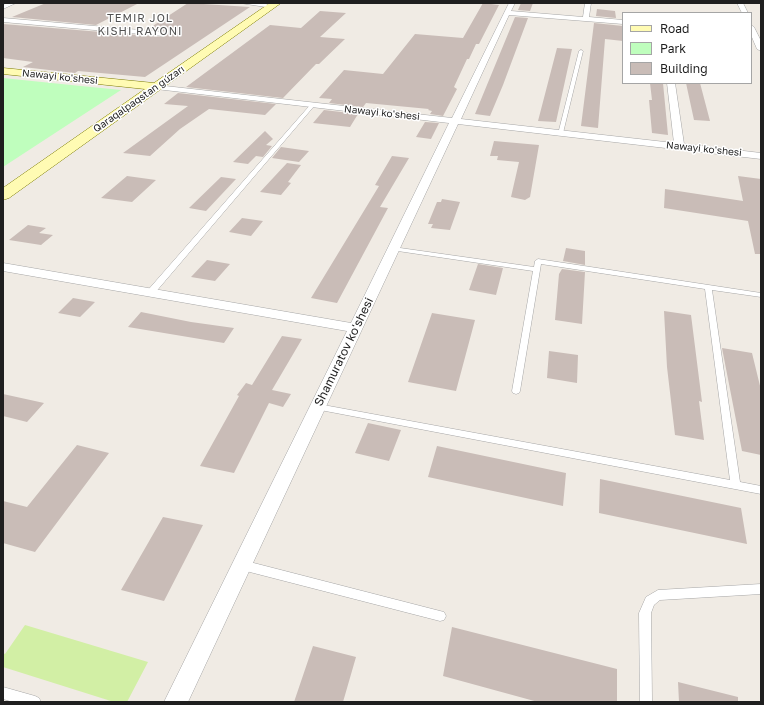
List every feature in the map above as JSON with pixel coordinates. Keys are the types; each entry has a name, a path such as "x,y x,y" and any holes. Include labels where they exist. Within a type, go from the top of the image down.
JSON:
{"street":[{"path":"244,3 274,4"},
{"path":"586,19 588,3"},
{"path":"740,3 744,12"},
{"name":"Qaraqalpaqstan gúzarı","path":"3,195 274,4"},
{"path":"509,8 586,19 622,22"},
{"name":"Shamuratov ko'shesi","path":"176,702 509,8"},
{"path":"3,20 163,34"},
{"path":"752,29 761,47"},
{"name":"Nawayi ko'shesi","path":"3,71 761,156"},
{"path":"672,84 679,147"},
{"path":"3,267 356,328"}],"lane":[{"path":"560,133 581,51"},
{"path":"151,292 313,105"},
{"path":"393,249 537,269"},
{"path":"516,391 538,262 761,295"},
{"path":"708,287 736,485"},
{"path":"318,406 761,490"},
{"path":"242,566 440,616"},
{"path":"646,702 645,613 650,601 658,595 761,589"},
{"path":"3,693 36,702"}],"green space":[{"path":"3,78 71,85 121,90 3,167"},
{"path":"25,625 148,662 127,702 114,702 3,667 3,653 5,654"}],"building":[{"path":"46,3 139,3 96,25 12,17"},
{"path":"188,3 250,7 145,77 78,71 75,73 23,67 33,62 3,58 3,24 163,37 167,34 164,31 148,29"},
{"path":"483,3 499,5 479,44 476,44 469,59 467,59 454,87 457,89 443,116 430,114 432,111 428,110 429,109 366,103 363,107 329,103 332,99 319,98 344,70 383,74 415,34 463,38"},
{"path":"521,3 533,3 530,11 518,10"},
{"path":"597,9 615,11 616,18 596,16"},
{"path":"320,11 346,13 320,37 345,39 319,64 316,64 283,98 186,87 270,25 301,28"},
{"path":"515,17 528,18 503,85 490,116 475,114"},
{"path":"594,23 622,26 622,41 605,39 598,128 581,126"},
{"path":"557,48 572,49 556,122 538,121"},
{"path":"650,84 663,84 668,135 652,133 649,100 652,100"},
{"path":"686,84 700,84 710,121 694,120"},
{"path":"178,93 276,104 265,115 209,109 180,129 150,156 123,153 188,106 164,104"},
{"path":"324,110 358,114 350,127 313,123"},
{"path":"425,122 439,123 431,139 416,137"},
{"path":"265,131 273,139 266,145 272,146 263,157 256,156 248,164 233,162"},
{"path":"494,141 539,145 530,197 525,200 511,197 519,162 497,160 498,156 490,156"},
{"path":"281,147 309,151 299,162 272,158"},
{"path":"392,156 409,158 380,207 388,208 337,303 311,298 379,186 375,185"},
{"path":"287,163 301,165 288,182 291,183 281,195 260,192"},
{"path":"127,176 156,180 132,202 101,198"},
{"path":"738,176 761,179 761,254 755,254 748,221 664,208 665,189 743,201"},
{"path":"221,177 236,179 206,211 189,208"},
{"path":"442,199 460,202 450,230 431,228 433,224 428,224 437,202 441,202"},
{"path":"242,218 263,221 251,236 229,232"},
{"path":"28,225 46,228 39,233 53,235 41,245 9,240"},
{"path":"566,248 585,251 585,265 563,261"},
{"path":"207,260 230,264 215,281 191,277"},
{"path":"478,264 503,268 496,295 469,290"},
{"path":"562,269 585,272 582,324 555,320 559,274"},
{"path":"73,298 95,302 80,317 58,313"},
{"path":"664,311 691,315 702,402 699,401 704,440 675,435 667,367"},
{"path":"141,312 191,322 234,328 224,343 128,327"},
{"path":"432,313 475,320 456,391 408,382"},
{"path":"282,336 302,339 272,390 291,394 283,407 269,403 234,473 200,466 239,396 237,395 246,383 252,385"},
{"path":"722,348 752,353 761,390 761,455 742,451"},
{"path":"549,351 578,355 577,383 547,378"},
{"path":"3,394 44,403 27,422 3,416"},
{"path":"368,423 401,430 389,461 355,453"},
{"path":"77,445 109,453 35,552 3,543 3,501 27,507"},
{"path":"437,446 566,473 563,506 428,477"},
{"path":"600,479 741,508 747,544 599,513"},
{"path":"163,517 203,525 164,601 121,590"},
{"path":"452,627 617,669 617,702 538,702 443,676"},
{"path":"313,646 356,657 343,702 294,702"},
{"path":"678,682 738,697 738,702 679,702"}],"district":[{"name":"TEMIR JOL KISHI RAYONI","path":"140,25"}]}
